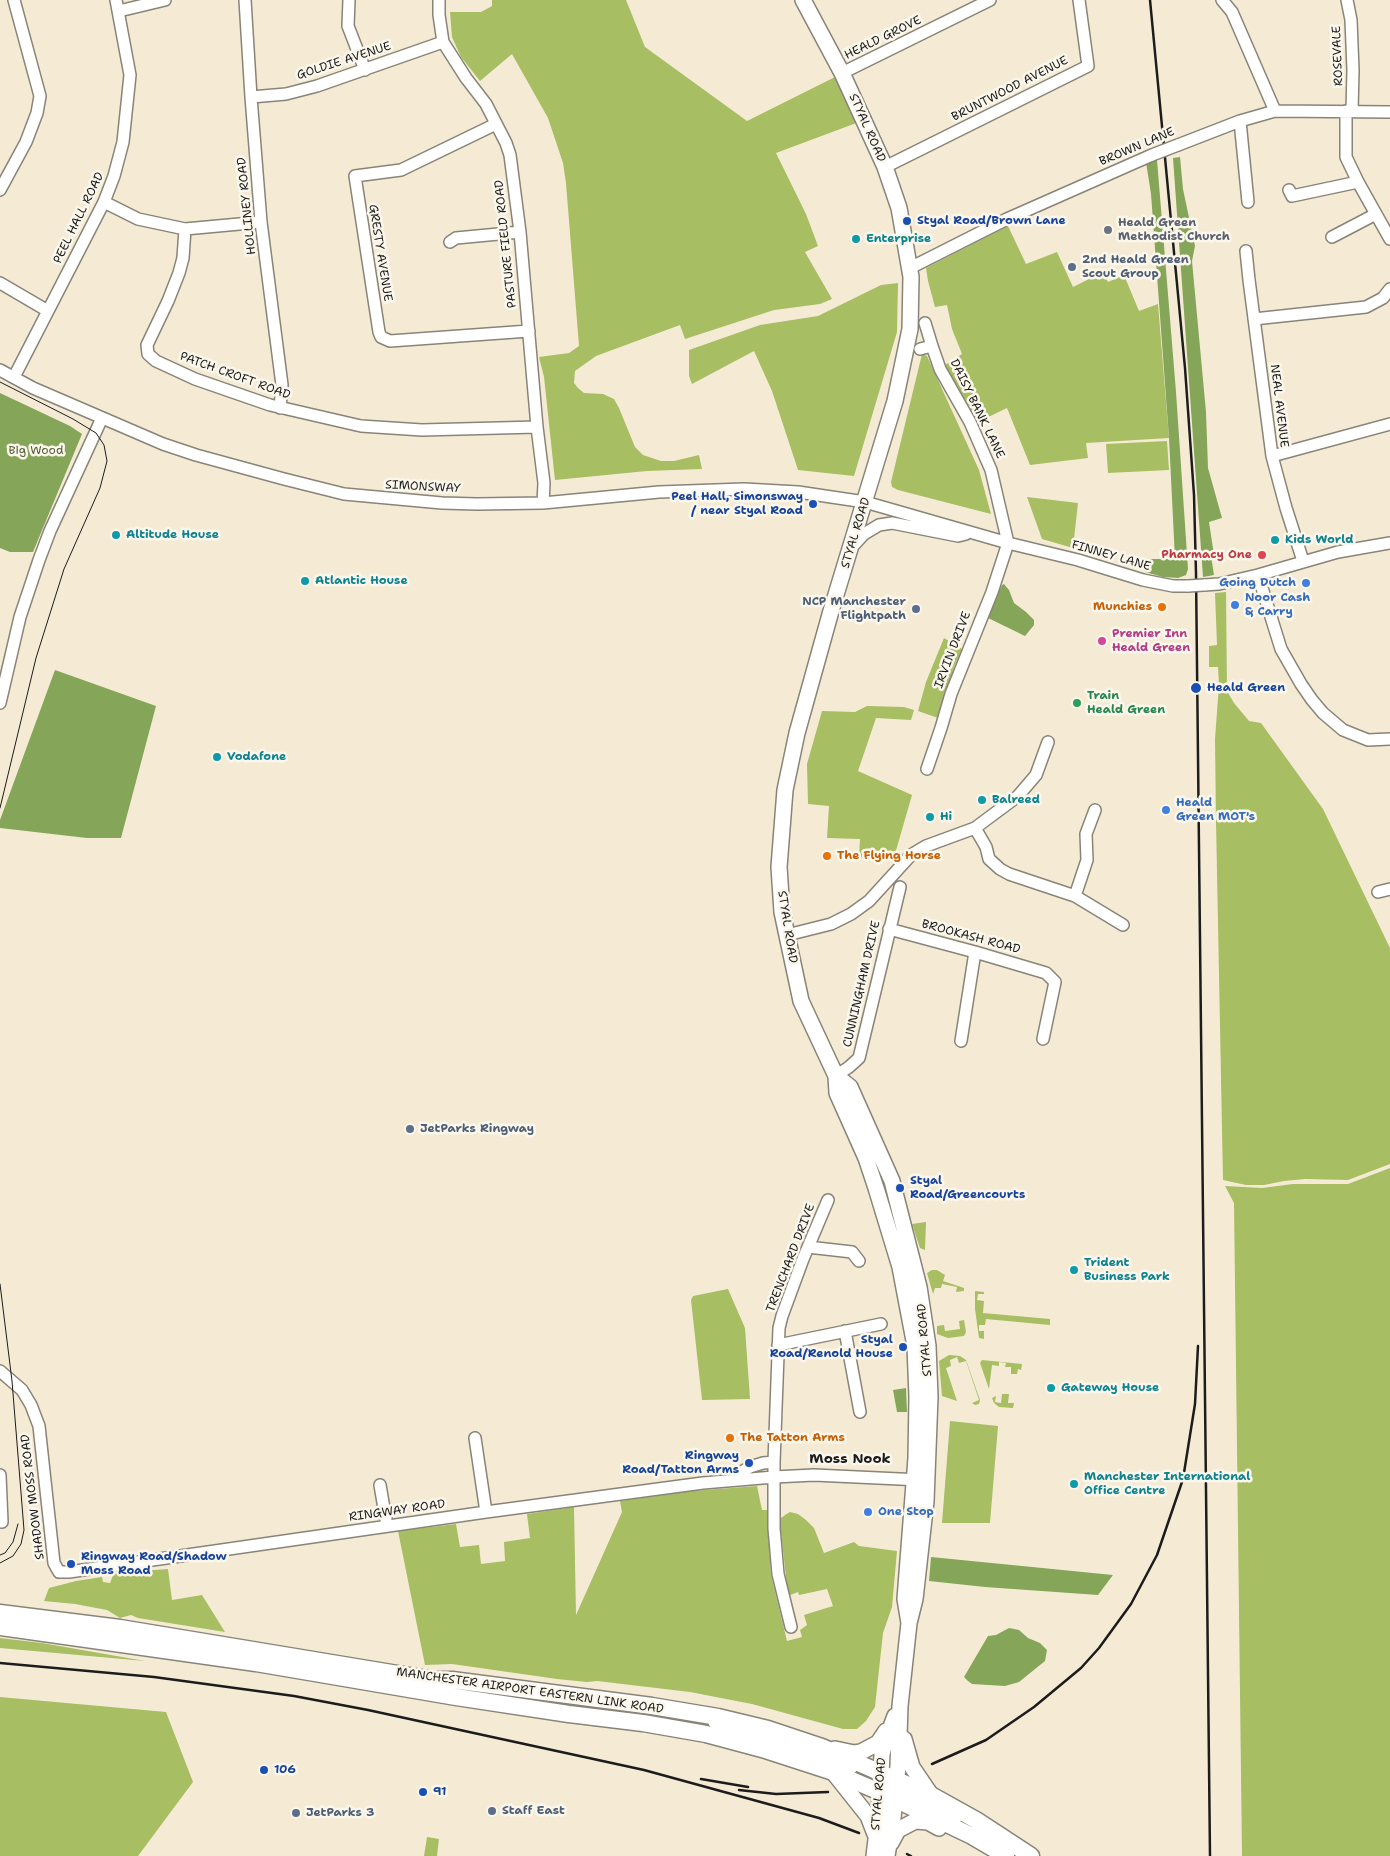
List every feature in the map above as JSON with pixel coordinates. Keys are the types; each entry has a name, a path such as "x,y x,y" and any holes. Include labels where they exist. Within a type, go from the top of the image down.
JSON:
{"highway":[{"name":"MANCHESTER AIRPORT EASTERN LINK ROAD","path":"0,1613 120,1628 434,1680 452,1680 652,1706 768,1729 822,1747 1006,1856"},
{"name":"MANCHESTER AIRPORT EASTERN LINK ROAD","path":"0,1627 256,1663 716,1736 801,1760 833,1772 931,1795 976,1820 1031,1856"}],"main road":[{"name":"STYAL ROAD","path":"803,0 842,73 885,167 899,208 910,268 912,299 910,328 895,401 796,733 785,790 779,867 782,912 801,1001 836,1076 838,1093 866,1158 876,1188 900,1267 915,1346 917,1368 916,1458 920,1480 905,1599 909,1623 900,1706 885,1743 888,1785 888,1850"},
{"path":"822,1747 854,1753 873,1746 883,1736 900,1706"},
{"path":"900,1706 905,1744 912,1767 931,1795"},
{"path":"696,1714 740,1732 839,1763 888,1785"},
{"path":"833,1772 868,1816 876,1838"},
{"name":"STYAL ROAD","path":"874,1856 876,1838 888,1785"},
{"path":"888,1850 898,1830 915,1821 928,1822 945,1831 972,1836"}],"street":[{"path":"0,190 26,142 37,113 40,96 14,0"},
{"path":"117,6 165,0"},
{"name":"HOLLINEY ROAD","path":"245,0 261,222 282,385 280,408"},
{"path":"349,0 348,26 365,70"},
{"name":"PASTURE FIELD ROAD","path":"438,0 443,42 466,78 486,104 510,155 520,232 537,427 544,483 543,503"},
{"name":"HEALD GROVE","path":"842,73 990,0"},
{"name":"BRUNTWOOD AVENUE","path":"885,167 1088,66 1079,0"},
{"path":"1222,0 1232,12 1275,111"},
{"name":"ROSEVALE","path":"1347,0 1351,20 1353,62 1346,157 1390,240"},
{"name":"PEEL HALL ROAD","path":"14,378 104,202 114,176 123,142 130,75 117,6"},
{"name":"GOLDIE AVENUE","path":"251,97 286,94 365,70 443,42"},
{"name":"BROWN LANE","path":"910,268 1007,219 1152,154 1240,121 1275,111 1390,112"},
{"path":"1240,121 1248,202"},
{"name":"GRESTY AVENUE","path":"496,124 401,170 355,176 379,332 381,337 390,341 528,331"},
{"path":"1289,190 1292,196 1358,182"},
{"path":"104,202 138,219 186,229 261,222"},
{"path":"1332,237 1376,214"},
{"name":"PATCH CROFT ROAD","path":"186,229 183,258 179,273 147,345 148,354 156,361 195,378 280,408 361,426 422,430 537,427"},
{"path":"450,242 456,238 520,232"},
{"name":"NEAL AVENUE","path":"1246,251 1272,456 1303,561"},
{"path":"0,282 48,311"},
{"path":"1254,319 1366,307 1383,298 1390,289"},
{"name":"DAISY BANK LANE","path":"925,323 940,369 981,444 991,470 1008,543"},
{"path":"920,349 932,346"},
{"name":"SIMONSWAY","path":"0,370 102,418 163,444 196,455 344,494 442,503 543,503 659,492 744,488 798,492 865,502"},
{"path":"0,703 3,674 20,617 50,531 102,418"},
{"path":"1272,456 1390,424"},
{"name":"FINNEY LANE","path":"865,502 1008,543 1078,560 1143,580 1174,586 1219,584 1338,552 1390,543"},
{"name":"FINNEY LANE","path":"851,549 864,534 879,525 892,522 958,536 972,533"},
{"name":"IRVIN DRIVE","path":"926,769 951,694 992,592 1008,543"},
{"path":"1258,575 1280,649 1312,700 1323,713 1343,730 1368,740 1390,739"},
{"path":"787,935 831,924 851,914 869,901 911,855 926,846 975,828 1018,796 1029,784 1042,761 1048,742"},
{"path":"1074,896 1087,860 1086,834 1097,817"},
{"path":"975,828 986,847 989,859 1000,869 1009,874 1074,896 1124,925"},
{"name":"CUNNINGHAM DRIVE","path":"836,1076 859,1058 900,887"},
{"path":"1378,892 1390,889"},
{"name":"BROOKASH ROAD","path":"889,930 1046,973 1055,982 1043,1039"},
{"path":"961,1041 975,952"},
{"name":"TRENCHARD DRIVE","path":"790,1627 781,1592 776,1561 774,1528 778,1345 782,1316 828,1200"},
{"path":"808,1247 852,1252 858,1260"},
{"path":"778,1345 881,1324"},
{"path":"845,1331 860,1412"},
{"name":"SHADOW MOSS ROAD","path":"0,1371 22,1390 31,1405 39,1426 54,1563 59,1572"},
{"path":"475,1438 486,1512"},
{"path":"740,1480 740,1473 750,1467 763,1462 774,1462"},
{"path":"0,1474 2,1522"},
{"name":"RINGWAY ROAD","path":"59,1572 486,1512 740,1480 814,1475 920,1480"},
{"path":"380,1485 387,1526"}],"green space":[{"path":"492,0 626,0 645,47 747,121 837,76 859,122 776,153 806,214 818,246 805,252 832,299 820,304 774,310 685,339 680,325 596,356 575,371 574,383 584,393 603,394 614,399 635,447 643,455 661,461 674,461 699,455 702,469 647,471 555,480 544,377 539,357 569,353 579,346 566,183 563,163 548,118 512,54 480,81 461,57 452,37 450,12 481,12 492,6"},
{"path":"1180,157 1183,189 1195,246 1192,261 1206,412 1208,468 1222,518 1209,522 1214,555 1211,556 1214,575 1203,577 1173,158"},
{"path":"1157,160 1188,569 1186,575 1178,578 1163,577 1145,572 1142,567 1144,561 1148,559 1175,559 1169,438 1151,194 1146,162"},
{"path":"1008,226 1026,264 1057,252 1073,287 1103,272 1108,282 1124,275 1139,311 1158,304 1169,438 1086,443 1088,458 1030,465 1007,408 978,422 945,365 962,354 952,329 947,305 935,307 926,268"},
{"path":"898,283 897,332 854,476 798,470 772,391 754,351 692,384 689,376 689,350 760,325 818,316 881,285"},
{"path":"922,354 927,356 979,470 991,514 892,487 891,482"},
{"name":"Big Wood","path":"0,393 70,426 82,434 33,552 10,552 0,548"},
{"path":"1167,441 1169,470 1108,473 1106,444"},
{"path":"1027,497 1078,503 1073,548 1042,539"},
{"path":"1004,584 1009,590 1014,603 1034,620 1034,625 1025,636 986,617"},
{"path":"1226,592 1227,691 1249,721 1261,723 1323,809 1390,948 1390,1164 1348,1180 1305,1179 1264,1185 1246,1185 1223,1180 1215,739 1219,685 1218,667 1209,667 1209,646 1217,645 1215,593"},
{"path":"944,638 962,649 954,667 938,718 918,711 926,682"},
{"path":"55,670 156,706 121,838 87,838 0,828 0,820"},
{"path":"867,706 904,707 914,710 911,720 876,718 858,771 912,795 893,861 859,858 860,839 827,838 829,806 808,804 807,764 822,711 855,712"},
{"path":"1390,1168 1390,1856 1242,1856 1234,1203 1225,1186 1262,1188 1293,1184 1348,1184"},
{"path":"926,1222 925,1250 920,1248 912,1224"},
{"path":"937,1270 945,1275 943,1281 964,1288 964,1291 956,1292 957,1287 942,1284 941,1288 935,1288 933,1294 927,1273"},
{"path":"728,1289 745,1328 750,1399 702,1400 691,1300 693,1296"},
{"path":"975,1291 984,1292 984,1294 978,1294 977,1300 984,1301 983,1313 1050,1319 1050,1325 986,1319 985,1325 979,1325 979,1331 984,1331 984,1339 979,1338 975,1309"},
{"path":"964,1320 966,1332 964,1336 948,1338 937,1334 937,1326 944,1325 945,1331 960,1329 959,1321"},
{"path":"949,1355 960,1356 966,1360 980,1400 979,1404 975,1405 972,1403 979,1400 966,1361 959,1363 957,1357 950,1360 951,1366 946,1368 957,1401 942,1396 939,1361"},
{"path":"982,1360 1022,1364 1021,1370 1018,1369 1017,1374 1011,1374 1011,1367 1005,1367 1006,1363 999,1362 999,1366 992,1365 989,1389 980,1363"},
{"path":"906,1388 907,1412 897,1412 893,1390"},
{"path":"1002,1394 1009,1394 1008,1403 1014,1403 1013,1408 999,1407 994,1403 992,1398 996,1396 995,1402 1001,1403"},
{"path":"950,1421 998,1426 990,1523 942,1523"},
{"path":"757,1486 762,1510 767,1510 771,1575 787,1641 802,1637 800,1630 807,1625 804,1615 833,1606 827,1589 799,1595 798,1592 788,1596 781,1518 790,1512 798,1514 806,1520 814,1528 824,1553 854,1542 859,1546 897,1551 892,1607 883,1633 875,1707 866,1721 857,1729 843,1729 752,1704 690,1692 597,1681 557,1679 452,1664 425,1665 398,1531 456,1524 460,1547 479,1545 481,1564 505,1561 504,1542 530,1538 527,1514 574,1507 576,1615 622,1512 620,1501 692,1491"},
{"path":"931,1557 1113,1575 1098,1595 985,1587 929,1581"},
{"path":"168,1569 172,1600 202,1595 225,1632 138,1618 131,1615 120,1618 107,1610 44,1601 49,1588 76,1581 102,1577 103,1582 110,1583 114,1573"},
{"path":"1009,1628 1019,1630 1028,1638 1040,1643 1047,1650 1045,1661 1019,1682 1005,1686 972,1684 964,1677 988,1636 996,1635"},
{"path":"0,1638 42,1643 145,1661 0,1648"},
{"path":"0,1697 166,1712 193,1782 138,1856 0,1856"},
{"path":"427,1837 439,1839 437,1856 424,1856"}],"tram line":[{"path":"0,382 73,419 96,433 104,445 107,461 100,488 64,569 36,658 0,808"},
{"path":"0,1284 12,1381 24,1530 21,1544 13,1556 0,1563"},
{"path":"0,1555 5,1553 13,1542 18,1524"}],"railway":[{"path":"1150,0 1185,368 1194,495 1210,1856"},
{"path":"932,1764 986,1740 1034,1707 1081,1668 1099,1648 1131,1604 1157,1555 1183,1479 1195,1404 1198,1346"},
{"path":"0,1663 154,1677 294,1696 368,1710 644,1770 819,1818 859,1833"},
{"path":"701,1779 748,1787"},
{"path":"739,1790 776,1794 828,1792"},
{"path":"907,1854 911,1856"}],"place":[{"name":"Styal Road/Brown Lane","path":"907,221"},
{"name":"Heald Green Methodist Church","path":"1108,230"},
{"name":"Enterprise","path":"856,239"},
{"name":"2nd Heald Green Scout Group","path":"1072,267"},
{"name":"Peel Hall, Simonsway / near Styal Road","path":"813,504"},
{"name":"Altitude House","path":"116,535"},
{"name":"Kids World","path":"1275,540"},
{"name":"Pharmacy One","path":"1262,555"},
{"name":"Atlantic House","path":"305,581"},
{"name":"Going Dutch","path":"1306,583"},
{"name":"Noor Cash & Carry","path":"1235,605"},
{"name":"Munchies","path":"1162,607"},
{"name":"NCP Manchester Flightpath","path":"916,609"},
{"name":"Premier Inn Heald Green","path":"1102,641"},
{"name":"Heald Green","path":"1196,688"},
{"name":"Train Heald Green","path":"1077,703"},
{"name":"Vodafone","path":"217,757"},
{"name":"Balreed","path":"982,800"},
{"name":"Heald Green MOT's","path":"1166,810"},
{"name":"Hi","path":"930,817"},
{"name":"The Flying Horse","path":"827,856"},
{"name":"JetParks Ringway","path":"410,1129"},
{"name":"Styal Road/Greencourts","path":"900,1188"},
{"name":"Trident Business Park","path":"1074,1270"},
{"name":"Styal Road/Renold House","path":"903,1347"},
{"name":"Gateway House","path":"1051,1388"},
{"name":"The Tatton Arms","path":"730,1438"},
{"name":"Ringway Road/Tatton Arms","path":"749,1463"},
{"name":"Manchester International Office Centre","path":"1074,1484"},
{"name":"One Stop","path":"868,1512"},
{"name":"Ringway Road/Shadow Moss Road","path":"71,1564"},
{"name":"106","path":"264,1770"},
{"name":"91","path":"423,1792"},
{"name":"Staff East","path":"492,1811"},
{"name":"JetParks 3","path":"296,1813"}],"district":[{"name":"Moss Nook","path":"850,1459"}]}
